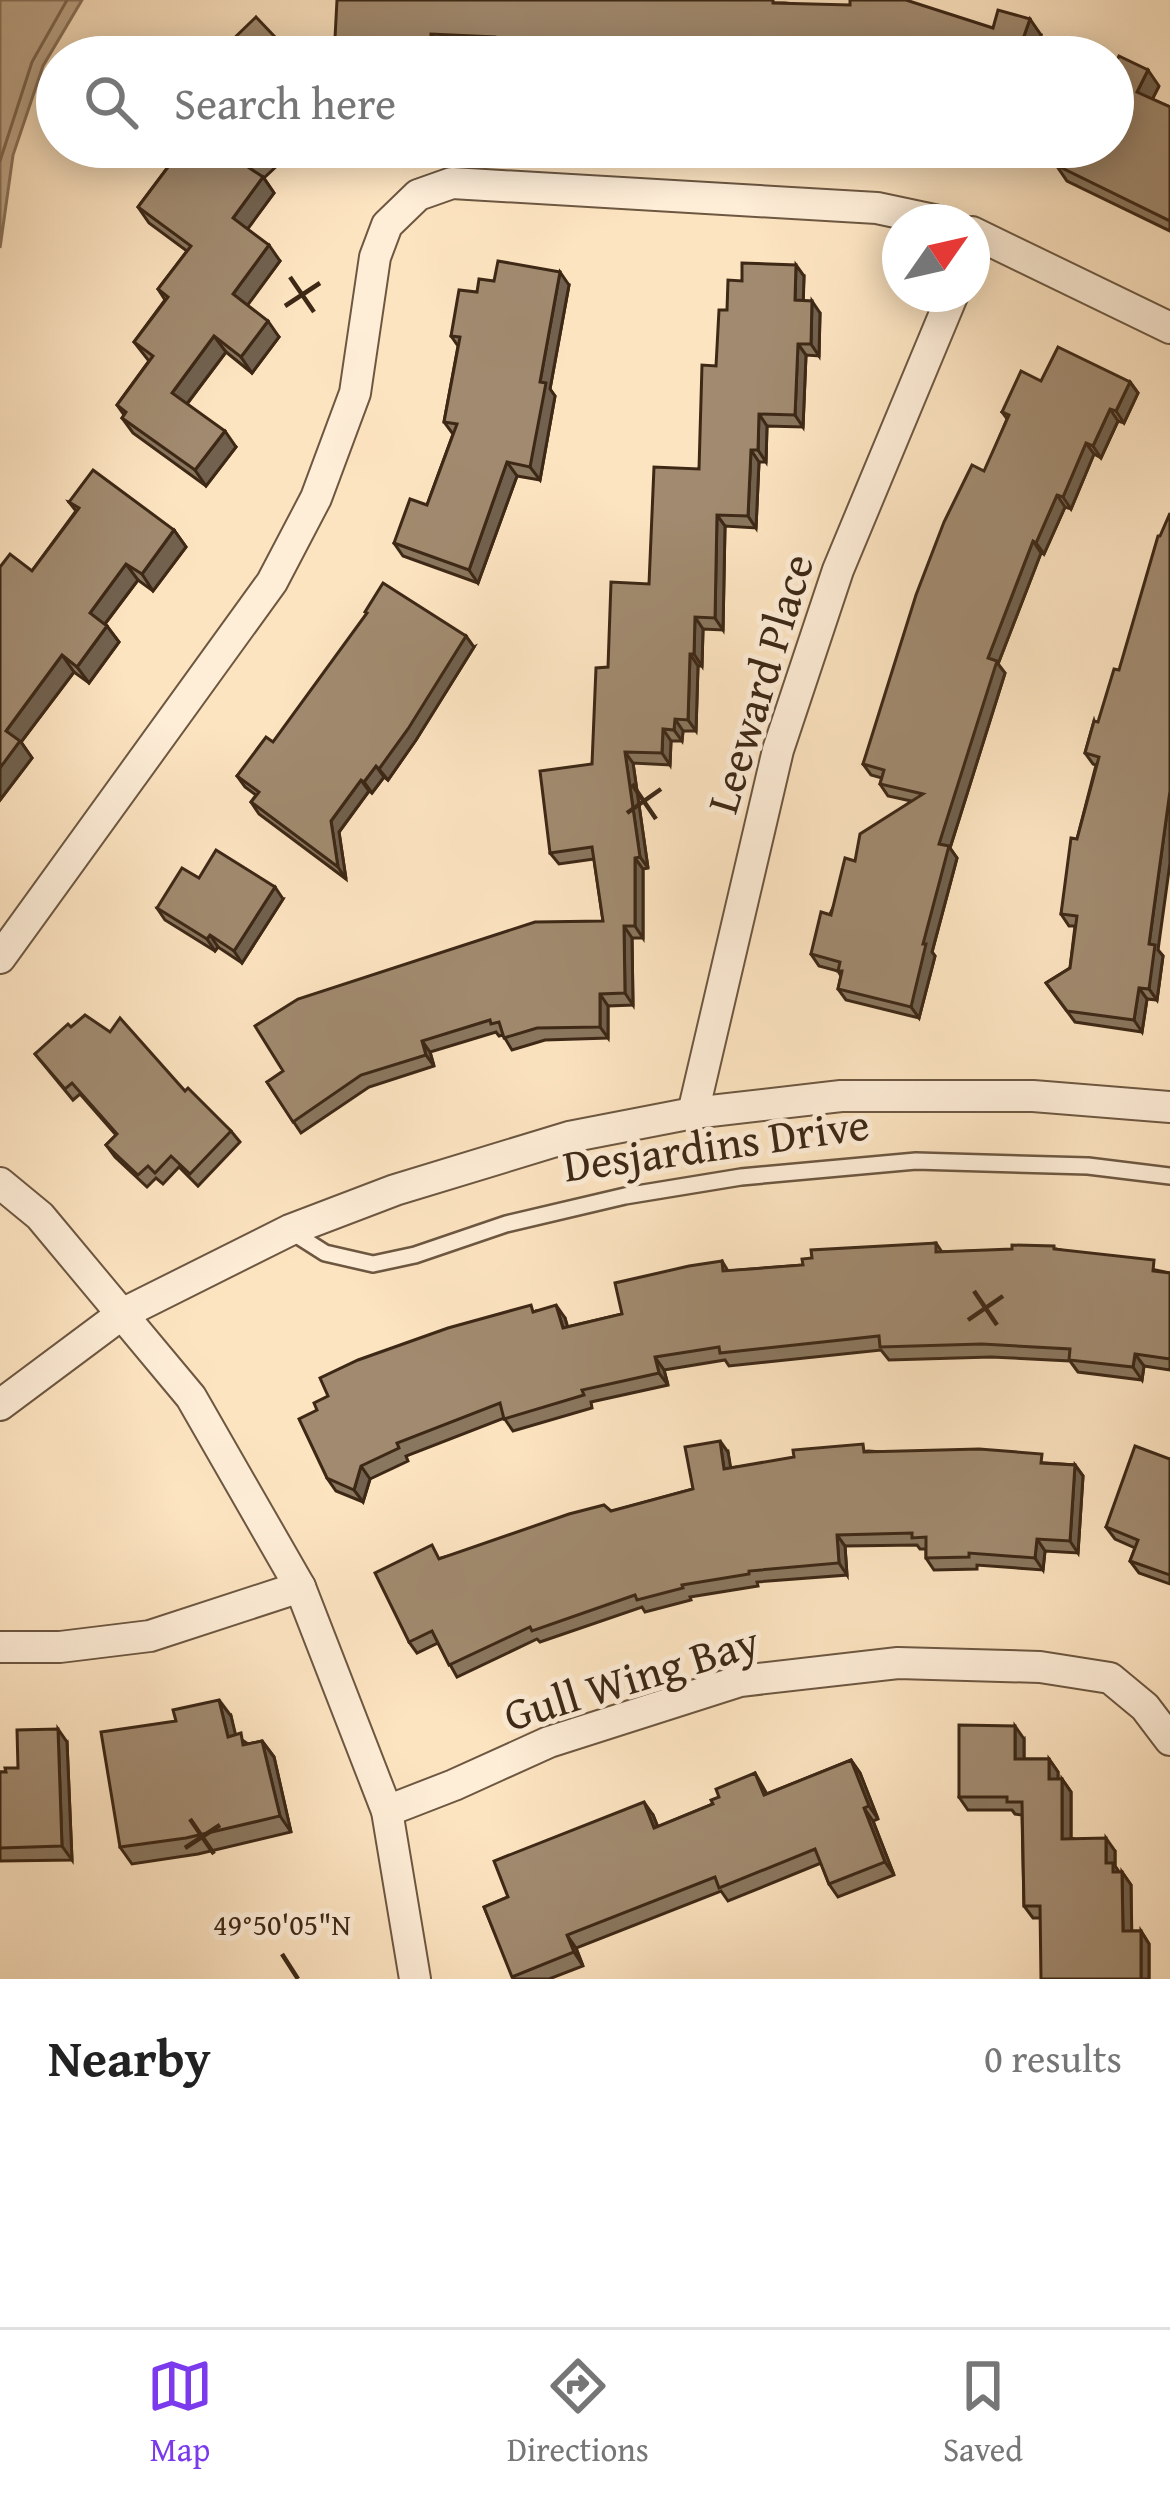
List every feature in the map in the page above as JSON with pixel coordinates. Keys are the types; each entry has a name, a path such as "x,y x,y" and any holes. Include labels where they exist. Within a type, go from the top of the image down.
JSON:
{"street":[{"path":"0,958 272,583 316,498 355,393 375,257 387,225 418,195 452,183 882,209"},
{"path":"990,245 1170,328"},
{"name":"Leeward Place","path":"694,1113 778,750 838,570 946,312"},
{"name":"Desjardins Drive","path":"0,1405 122,1314 290,1231 395,1190 568,1138 694,1113 841,1096 1034,1096 1170,1107"},
{"path":"0,1183 40,1216 190,1397 300,1587 387,1811 415,1979"},
{"path":"0,1647 60,1647 150,1636 300,1587"},
{"name":"Gull Wing Bay","path":"387,1811 549,1742 740,1681 898,1663 1040,1666 1109,1678 1144,1707 1170,1740"}],"lane":[{"name":"Desjardins Drive","path":"290,1231 326,1253 373,1264 415,1256 506,1224 625,1196 741,1177 916,1161 1088,1166 1170,1176"}],"water":[{"path":"0,0 82,0 61,36 36,36 36,87 13,155 0,248"}],"building":[{"path":"337,0 773,0 850,5 850,0 906,0 993,28 998,10 1030,19 1024,36 335,36"},
{"path":"256,17 274,36 236,36"},
{"path":"1134,63 1148,70 1137,92 1170,107 1170,221 1062,168 1134,168"},
{"path":"167,168 250,168 263,177 233,218 269,245 233,294 268,321 241,357 214,336 172,393 225,431 195,470 122,418 126,412 117,405 153,356 134,342 168,297 158,289 191,246 138,207"},
{"path":"498,261 560,272 530,467 507,462 469,570 394,543 410,499 427,505 457,424 444,422 460,337 451,336 459,290 477,292 479,279 494,281"},
{"path":"742,263 796,265 795,300 812,301 811,344 798,344 795,415 759,414 758,450 751,450 748,516 717,515 715,618 695,617 688,720 675,719 674,730 663,729 662,753 625,752 640,857 635,858 635,926 624,926 625,993 600,994 600,1027 537,1028 504,1038 499,1022 491,1024 490,1020 422,1041 426,1055 361,1075 293,1122 267,1082 283,1071 255,1026 298,999 535,922 603,921 592,847 550,853 540,771 592,764 596,668 608,667 611,582 649,584 654,467 699,469 702,365 716,366 719,310 727,310 728,280 742,281"},
{"path":"1058,347 1130,382 1116,411 1110,409 1093,446 1086,443 1063,497 1057,495 1036,543 1033,541 988,658 997,661 939,844 949,846 911,1007 838,989 840,962 811,954 821,912 831,915 845,858 855,861 860,834 923,794 880,784 884,770 863,764 916,595 972,465 984,471 1009,415 1002,412 1021,371 1041,381"},
{"path":"93,470 174,530 142,574 126,564 90,613 107,626 77,667 62,655 6,731 20,741 0,768 0,567 10,554 32,571 79,508 69,502"},
{"path":"1170,513 1170,791 1149,944 1155,945 1149,989 1139,988 1134,1020 1067,1011 1046,983 1070,968 1077,916 1061,914 1071,838 1077,839 1099,757 1085,753 1114,669 1119,670 1158,536"},
{"path":"383,583 466,636 379,769 376,766 361,780 331,821 338,867 251,802 259,792 237,776 266,737 273,742 367,613"},
{"path":"216,850 275,887 234,951 157,908 182,868 199,878"},
{"path":"85,1015 110,1032 120,1018 185,1091 188,1088 231,1131 190,1174 171,1156 155,1173 148,1166 138,1175 106,1145 117,1134 72,1083 65,1089 35,1054"},
{"path":"936,1243 936,1252 1054,1246 1154,1260 1153,1271 1170,1273 1170,1359 1135,1354 1133,1367 1069,1360 1070,1349 982,1344 880,1347 879,1336 720,1353 719,1347 655,1357 659,1373 582,1390 584,1395 504,1419 500,1403 397,1443 399,1448 361,1466 354,1490 327,1478 299,1419 317,1410 314,1403 328,1396 320,1378 448,1328 531,1305 533,1312 556,1305 563,1328 622,1314 615,1283 689,1266 722,1261 723,1271 803,1265 802,1259 812,1258 811,1250"},
{"path":"720,1441 724,1469 794,1457 793,1450 863,1444 864,1452 979,1449 1042,1454 1041,1463 1075,1465 1070,1541 1037,1539 1035,1558 969,1553 969,1557 926,1558 926,1537 912,1538 912,1533 837,1535 839,1563 749,1571 637,1600 635,1595 532,1631 530,1627 449,1665 432,1631 409,1642 375,1573 432,1545 439,1559 569,1514 604,1505 611,1511 693,1489 685,1447"},
{"path":"1135,1446 1170,1459 1170,1575 1130,1561 1138,1540 1106,1527"},
{"path":"219,1700 228,1737 241,1733 243,1745 262,1741 280,1816 186,1838 120,1847 101,1732 176,1721 173,1710"},
{"path":"959,1725 1015,1726 1015,1759 1049,1759 1049,1779 1062,1779 1062,1839 1106,1838 1106,1863 1113,1863 1113,1872 1122,1872 1123,1931 1141,1931 1141,1979 1041,1979 1040,1906 1024,1906 1022,1802 1007,1802 1007,1797 959,1797"},
{"path":"58,1729 62,1846 0,1848 0,1772 18,1768 17,1730"},
{"path":"851,1760 885,1862 829,1884 815,1849 719,1888 715,1877 567,1935 574,1952 512,1977 484,1907 508,1897 494,1861 644,1802 654,1828 713,1804 711,1800 719,1797 716,1789 755,1773 764,1795"}]}
